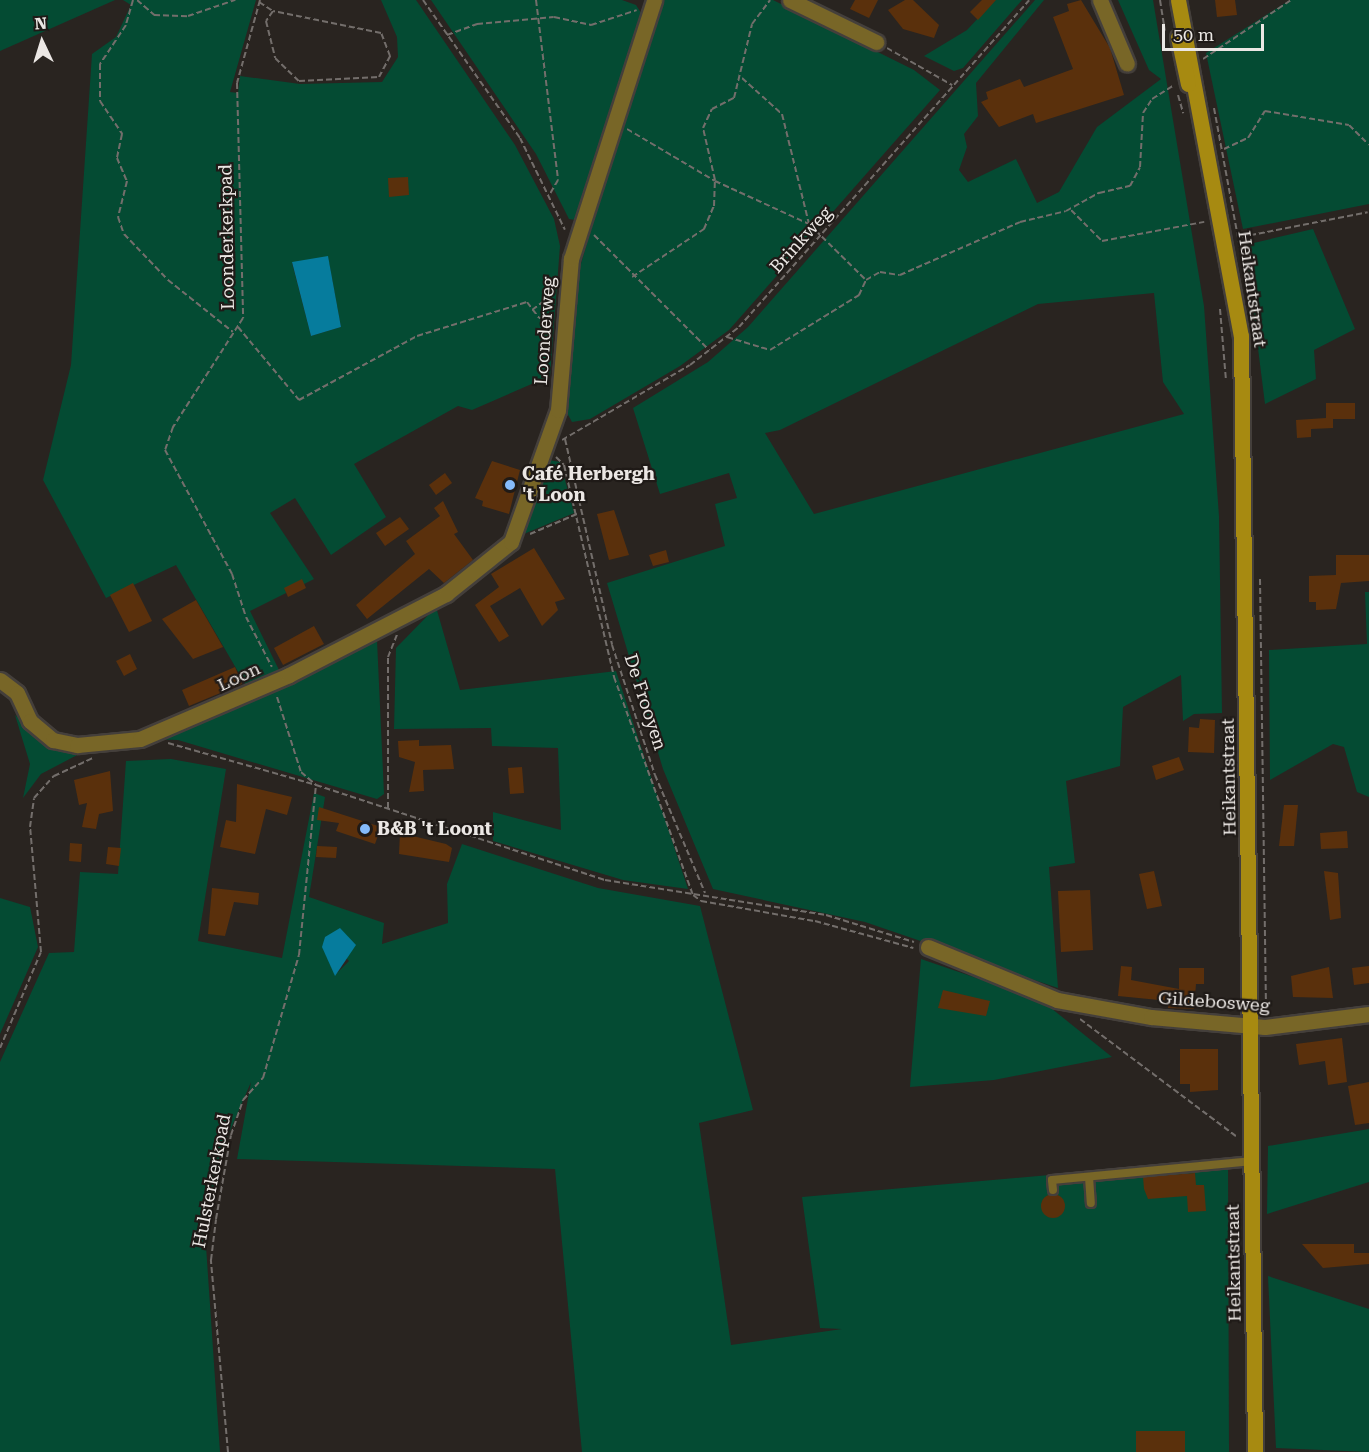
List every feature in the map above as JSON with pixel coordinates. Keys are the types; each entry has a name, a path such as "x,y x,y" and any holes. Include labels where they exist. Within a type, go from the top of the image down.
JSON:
{"street":[{"path":"790,0 876,42"},
{"path":"1100,0 1127,64"},
{"name":"Heikantstraat","path":"1171,0 1198,106"},
{"name":"Heikantstraat","path":"1178,0 1241,336 1251,1026 1246,1138 1252,1161 1255,1452"},
{"name":"Loonderweg","path":"511,542 558,410 567,294 576,240 653,3"},
{"path":"406,613 446,594 511,542"},
{"name":"Loon","path":"0,680 17,693 30,721 53,740 77,745 140,739 279,680 406,613"},
{"name":"Gildebosweg","path":"928,947 1057,1000 1151,1017 1251,1026 1369,1014"}],"lane":[{"path":"1053,1190 1053,1180 1252,1161"},
{"path":"1089,1177 1091,1203"}],"path":[{"path":"234,333 168,280 124,234 118,217 127,181 117,158 122,134 100,101 100,64 126,25 135,0 154,15 188,16 235,0"},
{"path":"423,0 520,138 550,195 566,232 576,240"},
{"path":"536,0 536,20 545,54 558,180 550,195"},
{"path":"632,277 704,229 714,206 715,182 703,128 712,108 734,98 742,78 743,46 770,0"},
{"name":"Brinkweg","path":"546,449 710,350 727,337 821,239 952,85 1029,0"},
{"path":"1203,59 1291,0"},
{"path":"260,1 273,11 381,33 390,56 379,77 299,81 275,58 266,21 273,11"},
{"name":"Loonderkerkpad","path":"260,1 237,83 243,318 173,427 165,450 232,574 246,617 279,680"},
{"path":"447,35 477,24 554,17 591,25 653,3"},
{"path":"876,42 952,85"},
{"path":"1202,48 1205,69"},
{"path":"742,78 782,114 809,224 821,239 866,280"},
{"path":"727,337 770,350 859,295 866,280 880,272 900,275 1020,222 1071,210 1099,193 1130,186 1140,167 1143,113 1152,99 1174,85"},
{"name":"Heikantstraat","path":"1211,98 1224,149 1242,247"},
{"path":"1224,149 1248,138 1265,111 1349,125 1369,145"},
{"path":"616,122 715,182 809,224"},
{"path":"1071,210 1101,241 1207,221"},
{"path":"1241,237 1368,212"},
{"path":"582,222 632,277 710,350"},
{"path":"532,310 551,294 567,294"},
{"path":"238,327 299,400 417,336 527,302 539,318 566,318"},
{"name":"De Frooyen","path":"558,410 612,645 655,775 705,893"},
{"name":"De Frooyen","path":"546,449 562,460 614,677 693,895"},
{"path":"511,542 580,512"},
{"path":"388,808 388,657 406,613"},
{"path":"279,680 276,690 285,734 301,772 316,785"},
{"path":"165,742 316,785 572,870 693,895 705,893 826,915 928,947"},
{"path":"0,1048 40,952 30,827 34,798 54,776 101,754"},
{"name":"Hulsterkerkpad","path":"228,1452 211,1260 216,1219 231,1135 243,1100 263,1078 299,955 316,785"},
{"path":"693,895 701,902 815,921 909,948 928,947"},
{"path":"1075,1015 1246,1138"}],"green space":[{"path":"0,0 115,0 0,51"},
{"path":"123,0 256,0 230,92 238,93 240,76 300,84 382,82 398,57 397,37 381,0 416,0 515,145 554,219 560,246 550,376 472,410 458,406 354,464 386,517 331,555 295,498 270,513 314,579 250,611 280,672 247,687 176,565 106,598 43,480 71,365 92,54 116,37 131,5","holes":["328,257 341,327 311,336 292,263"]},
{"path":"431,0 622,0 636,5 643,16 576,220 569,219 536,154"},
{"path":"659,0 773,0 914,70 940,90 729,330 680,366 590,419 572,422 566,411 574,287"},
{"path":"995,0 1022,0 963,68 954,71 924,56 967,30"},
{"path":"1035,0 1044,0 976,83 978,116 964,134 967,147 959,170 968,182 1016,159 1037,203 1059,192 1097,127 1161,79 1149,70 1118,0 1153,0 1204,306 1219,516 1222,713 1194,714 1183,721 1181,675 1123,707 1120,766 1066,781 1075,863 1049,867 1058,988 865,922 713,889 663,769 607,583 725,546 715,504 737,498 729,473 660,494 633,408 708,362 748,327","holes":["1154,293 1163,382 1184,414 814,514 765,433 780,430 1038,304"]},
{"path":"1290,0 1369,0 1369,204 1243,229 1206,53"},
{"path":"1313,229 1355,329 1314,350 1316,379 1265,404 1245,245"},
{"path":"549,460 560,462 574,513 519,536"},
{"path":"1365,592 1369,592 1369,797 1357,792 1344,747 1333,744 1270,780 1269,650 1367,644"},
{"path":"436,607 460,690 616,671 688,889 623,880 493,841 493,812 561,830 558,748 492,746 491,728 394,729 396,648"},
{"path":"377,640 384,794 377,799 178,740 149,739"},
{"path":"15,715 41,740 81,753 41,774 23,798 30,764"},
{"path":"171,759 226,769 198,941 282,958 314,793 325,797 309,897 384,923 382,944 448,923 447,884 462,844 598,888 700,906 753,1110 699,1123 731,1345 842,1329 820,1328 802,1197 1228,1159 1229,1452 582,1452 555,1169 237,1159 251,1082 223,1147 206,1246 220,1452 0,1452 0,1062 49,953 74,952 80,872 118,874 126,761","holes":["325,937 349,961 335,975 323,948"]},
{"path":"0,898 30,907 38,947 0,1034"},
{"path":"921,959 1041,1000 1112,1057 994,1080 910,1087"},
{"path":"1369,1129 1369,1182 1267,1214 1268,1146"},
{"path":"1268,1276 1369,1309 1369,1452 1276,1448"}],"water":[{"path":"328,256 341,327 311,336 292,262"},
{"path":"340,928 356,945 335,976 322,947 325,937"}],"building":[{"path":"855,0 878,0 869,18 850,9"},
{"path":"905,0 913,0 939,25 934,38 903,29 888,10"},
{"path":"982,0 996,0 978,20 970,12"},
{"path":"1081,0 1110,48 1124,95 1036,123 1033,114 999,127 981,102 988,99 986,92 1020,79 1024,87 1073,69 1053,17 1069,11 1067,4"},
{"path":"1215,0 1235,0 1237,15 1217,17"},
{"path":"408,177 409,195 389,197 388,178"},
{"path":"1326,403 1355,403 1355,419 1333,419 1333,428 1311,429 1311,437 1297,438 1296,420 1326,418"},
{"path":"492,461 520,470 509,514 482,506 483,501 475,498"},
{"path":"445,473 452,483 436,495 429,485"},
{"path":"443,501 458,532 454,534 473,560 444,583 429,569 367,619 356,605 415,554 406,541 440,516 434,508"},
{"path":"614,510 629,555 609,560 597,514"},
{"path":"400,517 409,529 385,546 376,533"},
{"path":"534,548 565,599 555,602 558,610 542,626 520,588 490,606 509,636 499,642 475,605 499,587 491,574"},
{"path":"666,550 669,562 653,566 649,555"},
{"path":"1336,555 1369,555 1369,581 1341,583 1336,609 1316,610 1316,602 1309,602 1309,576 1336,575"},
{"path":"302,579 306,588 288,597 284,588"},
{"path":"133,583 152,621 129,632 110,595"},
{"path":"196,600 223,647 193,659 162,619"},
{"path":"314,626 324,644 283,665 274,648"},
{"path":"130,654 137,669 124,676 116,661"},
{"path":"235,667 242,684 189,706 182,690"},
{"path":"1200,719 1215,720 1214,753 1188,752 1189,727 1199,728"},
{"path":"419,740 419,746 451,745 454,769 423,770 424,791 409,792 415,762 399,757 398,741"},
{"path":"1179,757 1184,770 1156,780 1152,766"},
{"path":"522,767 524,793 510,794 508,768"},
{"path":"110,771 113,811 99,814 96,829 82,827 87,803 79,805 74,780"},
{"path":"237,784 292,797 287,815 266,809 255,854 220,847 226,820 236,822"},
{"path":"1284,805 1298,805 1294,846 1279,846"},
{"path":"319,807 381,827 375,844 336,831 339,823 317,820"},
{"path":"1347,831 1348,848 1321,849 1320,833"},
{"path":"400,833 446,844 452,848 449,862 399,854"},
{"path":"70,843 82,844 81,862 69,861"},
{"path":"317,846 337,847 336,858 316,857"},
{"path":"108,847 121,848 119,866 106,864"},
{"path":"1154,871 1162,906 1147,909 1139,874"},
{"path":"1324,871 1338,873 1341,918 1330,920"},
{"path":"212,888 259,893 258,905 234,902 225,936 208,934"},
{"path":"1090,890 1093,950 1061,952 1058,891"},
{"path":"1121,966 1132,967 1131,980 1179,989 1179,968 1204,968 1204,984 1196,984 1194,1009 1168,1008 1169,1001 1118,996"},
{"path":"1369,966 1369,983 1354,985 1352,968"},
{"path":"1329,967 1333,998 1293,997 1291,976"},
{"path":"943,990 990,1001 986,1016 938,1008"},
{"path":"1342,1038 1347,1082 1328,1085 1325,1061 1299,1065 1296,1044"},
{"path":"1180,1049 1218,1049 1218,1090 1190,1092 1190,1084 1180,1084"},
{"path":"1369,1082 1369,1123 1355,1125 1348,1086"},
{"path":"1195,1173 1196,1185 1204,1185 1206,1211 1188,1212 1187,1196 1148,1199 1143,1177"},
{"path":"1053,1194 1058,1195 1064,1201 1064,1211 1058,1217 1053,1218 1048,1217 1042,1211 1041,1206 1042,1201 1048,1195"},
{"path":"1302,1244 1354,1244 1354,1253 1369,1253 1369,1264 1323,1268"},
{"path":"1136,1431 1185,1431 1185,1452 1136,1452"}],"place":[{"name":"Café Herbergh 't Loon","path":"510,485"},
{"name":"B&B 't Loont","path":"365,829"}]}
